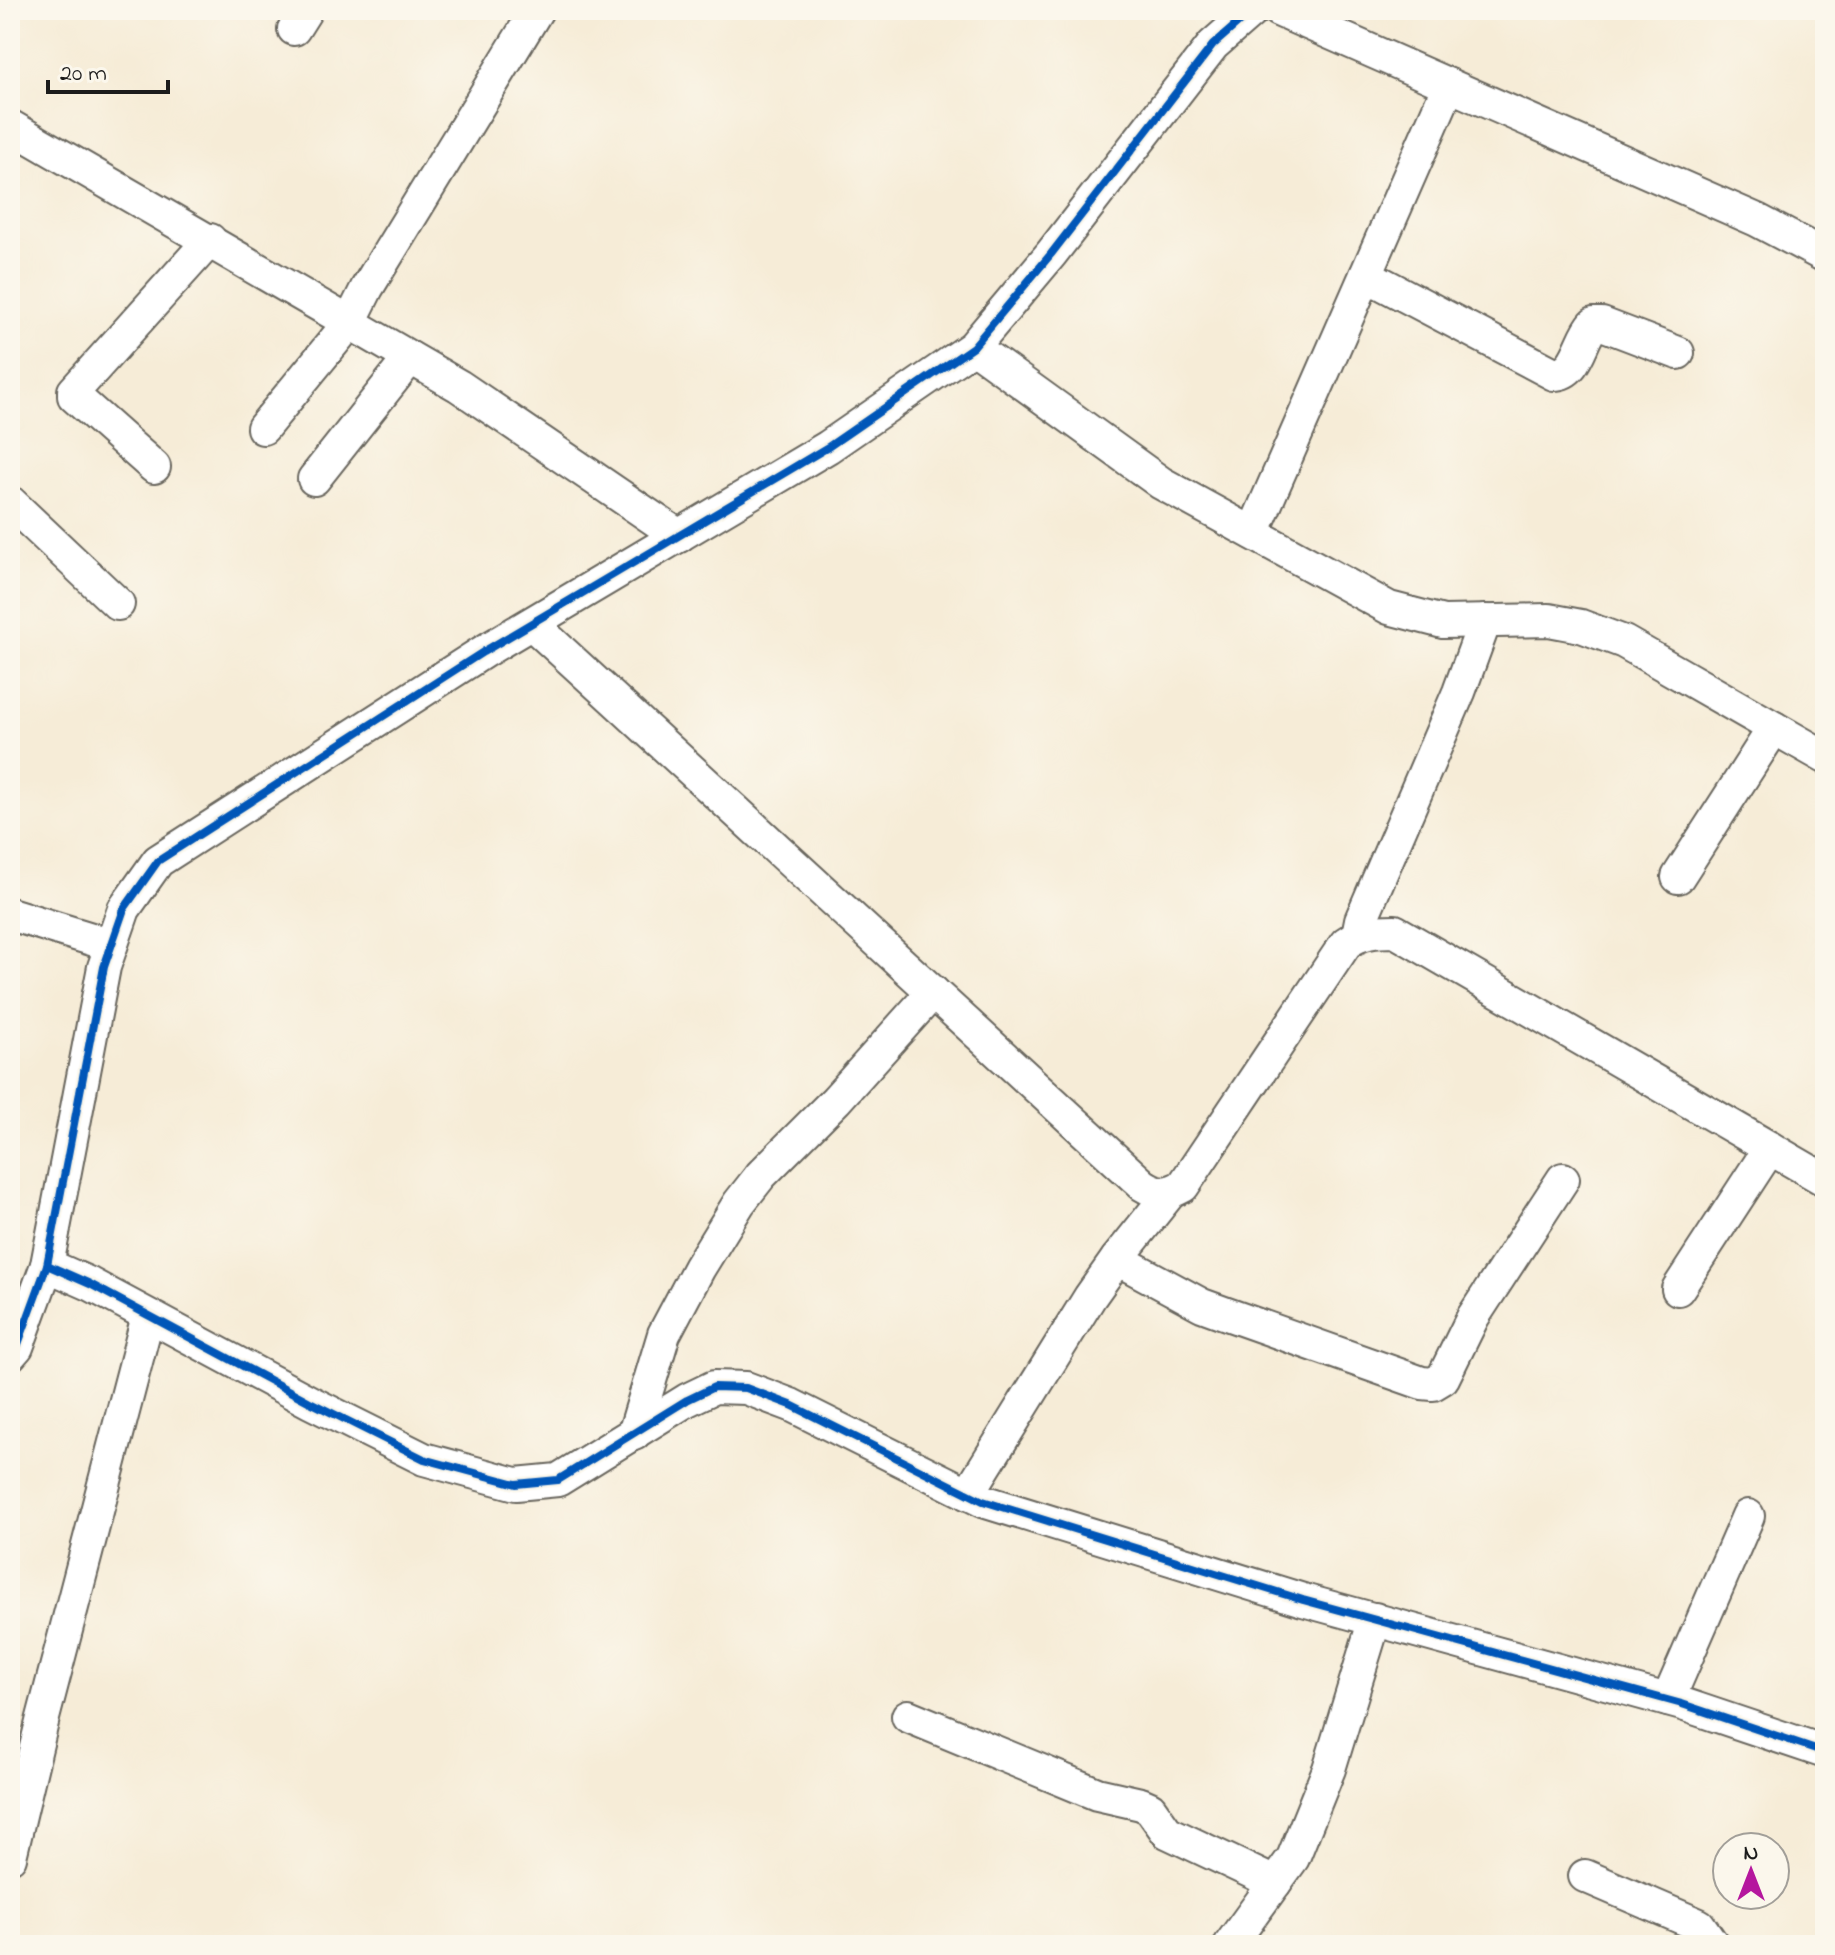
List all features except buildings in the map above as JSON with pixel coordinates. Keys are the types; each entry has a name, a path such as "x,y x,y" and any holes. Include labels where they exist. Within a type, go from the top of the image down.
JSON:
{"street":[{"path":"263,428 350,322 367,288 537,10"},
{"path":"10,1355 17,1347 47,1265 104,967 124,909 158,861 532,624 828,447 973,347 1051,254 1213,45 1253,10"},
{"path":"1278,10 1757,220 1825,256"},
{"path":"1253,533 1449,85"},
{"path":"10,126 459,386 679,536"},
{"path":"154,467 74,396 74,391 210,240"},
{"path":"1366,275 1554,374 1563,374 1569,369 1594,324 1602,324 1678,353"},
{"path":"973,347 1161,483 1389,608 1443,622 1549,620 1581,626 1624,642 1825,757"},
{"path":"314,479 410,358"},
{"path":"10,502 118,604"},
{"path":"1358,935 1361,920 1459,692 1485,621"},
{"path":"532,624 1143,1185 1156,1193 1169,1194"},
{"path":"1678,877 1774,728"},
{"path":"10,914 111,945"},
{"path":"968,1494 1117,1259 1169,1194 1183,1186 1346,943 1358,935 1395,931 1825,1180"},
{"path":"634,1434 664,1334 699,1268 739,1203 761,1175 836,1100 933,992"},
{"path":"1678,1289 1770,1148"},
{"path":"1117,1259 1202,1305 1408,1378 1433,1384 1443,1378 1473,1317 1563,1179"},
{"path":"47,1265 98,1288 310,1402 424,1459 516,1484 558,1480 687,1400 714,1387 746,1388 791,1405 983,1501 1375,1619 1668,1700 1825,1752"},
{"path":"10,1857 148,1316"},
{"path":"1668,1700 1748,1516"},
{"path":"1230,1945 1293,1858 1329,1769 1375,1619"},
{"path":"908,1716 1097,1794 1150,1808 1167,1832 1275,1883"},
{"path":"1585,1876 1699,1925 1713,1945"}],"cycle path":[{"path":"10,1355 17,1347 47,1265 104,967 124,909 158,861 483,652 828,447 973,347 1051,254 1213,45 1253,10"},
{"path":"47,1265 90,1284 310,1402 424,1459 516,1484 558,1480 687,1400 714,1387 746,1388 791,1405 983,1501 1303,1600 1682,1704 1825,1752"}]}
